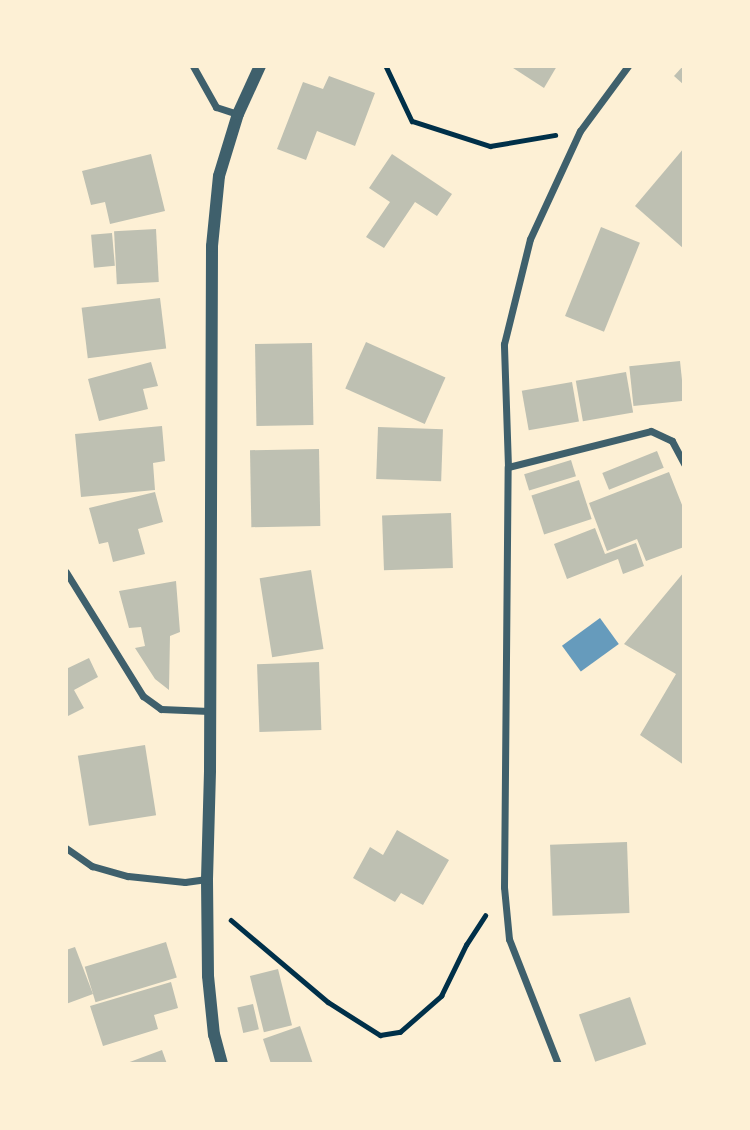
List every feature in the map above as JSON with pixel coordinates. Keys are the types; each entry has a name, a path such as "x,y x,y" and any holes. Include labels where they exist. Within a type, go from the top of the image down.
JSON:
{"street":[{"path":"193,66 216,107 239,114"},
{"path":"222,1063 214,1035 208,976 206,879 212,246 219,176 239,114 260,66"},
{"path":"558,1063 509,939 503,887 508,467 504,344 530,239 580,131 628,66"},
{"path":"508,467 651,431 672,441 684,464"},
{"path":"66,572 142,696 161,709 209,711"},
{"path":"66,848 92,866 128,876 185,883 206,879"}],"path":[{"path":"386,66 412,121 490,146 580,131"},
{"path":"228,917 328,1002 380,1035 400,1032 441,996 466,945 503,887"}],"water":[{"path":"600,618 619,644 581,672 562,646"}],"building":[{"path":"510,66 557,66 544,88"},
{"path":"684,66 684,85 674,76"},
{"path":"329,76 375,93 355,146 317,131 306,160 277,149 303,82 323,89"},
{"path":"684,148 684,249 635,206"},
{"path":"151,154 165,211 110,224 105,202 91,205 82,171"},
{"path":"392,154 452,194 437,216 415,202 384,248 366,237 390,202 369,188"},
{"path":"601,227 640,243 604,332 565,316"},
{"path":"156,229 159,282 117,284 114,231"},
{"path":"112,233 115,266 94,268 91,235"},
{"path":"160,298 166,349 88,358 82,308"},
{"path":"366,342 445,377 425,424 345,389"},
{"path":"312,343 313,425 256,426 255,344"},
{"path":"680,361 684,401 633,406 629,366"},
{"path":"151,362 158,386 143,389 148,409 99,421 88,379"},
{"path":"626,372 633,412 583,421 576,381"},
{"path":"572,382 579,421 529,430 522,391"},
{"path":"162,426 165,461 153,463 155,490 81,497 75,434"},
{"path":"378,427 443,429 441,481 376,479"},
{"path":"319,449 320,526 251,527 250,450"},
{"path":"657,451 664,468 609,490 602,473"},
{"path":"571,460 576,476 529,491 524,474"},
{"path":"669,472 684,510 684,547 646,561 637,539 607,551 589,503"},
{"path":"579,480 592,519 544,534 531,495"},
{"path":"155,492 163,522 138,529 145,554 113,562 108,542 99,544 89,508"},
{"path":"451,513 453,568 384,570 382,515"},
{"path":"595,528 605,554 636,543 644,566 623,574 618,559 567,579 554,544"},
{"path":"311,570 324,649 272,657 260,578"},
{"path":"684,572 684,765 640,735 676,674 624,644"},
{"path":"176,581 180,632 170,636 169,690 155,679 135,648 145,646 141,627 129,628 119,591"},
{"path":"89,658 98,677 74,690 84,708 66,717 66,669"},
{"path":"319,662 321,730 259,732 257,664"},
{"path":"145,745 156,815 89,826 78,756"},
{"path":"397,830 449,860 423,905 401,893 395,902 353,878 370,847 383,855"},
{"path":"627,842 629,913 553,916 550,845"},
{"path":"166,942 177,977 96,1002 85,967"},
{"path":"75,947 93,994 66,1004 66,950"},
{"path":"278,969 292,1025 264,1032 250,976"},
{"path":"171,982 178,1008 154,1015 158,1029 103,1046 90,1006"},
{"path":"630,997 646,1044 595,1062 579,1015"},
{"path":"253,1004 259,1029 243,1033 237,1008"},
{"path":"300,1026 313,1064 271,1064 263,1039"},
{"path":"162,1050 167,1064 127,1064 127,1063"}]}
